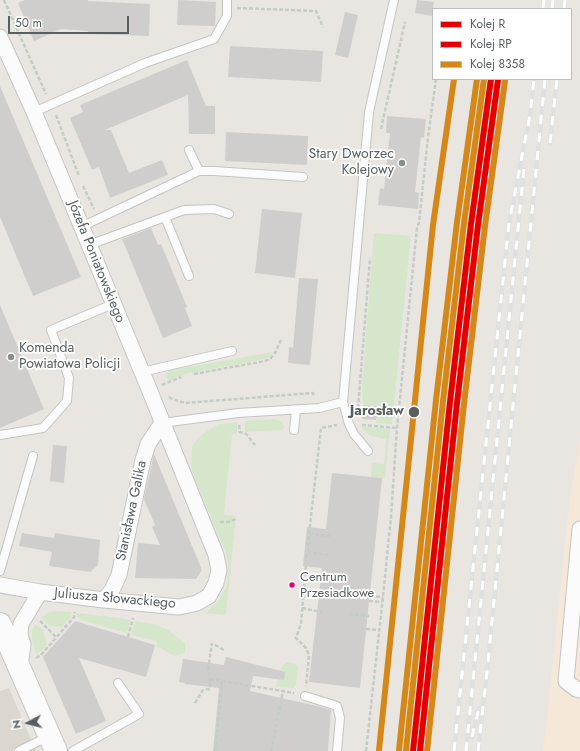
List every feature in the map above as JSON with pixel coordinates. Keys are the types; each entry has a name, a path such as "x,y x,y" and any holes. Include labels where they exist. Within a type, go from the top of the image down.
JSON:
{"main road":[{"path":"0,624 52,744"}],"street":[{"name":"Józefa Poniatowskiego","path":"2,45 34,112 113,304 149,371 162,423 216,554"},
{"name":"Stanisława Galika","path":"104,600 112,590 119,575 143,460 148,444 162,423"},
{"path":"580,529 566,681 576,689 580,690"},
{"name":"Juliusza Słowackiego","path":"0,585 40,592 104,600 179,607 197,603 209,596 216,583 219,570 216,554"},
{"path":"20,668 22,644 20,636 21,624 40,592"}],"lane":[{"path":"368,451 354,434 349,424 343,402 369,112 394,0"},
{"path":"34,112 145,63 214,39 227,16 227,4"},
{"path":"189,150 199,171"},
{"path":"81,227 199,171 303,177"},
{"path":"89,246 184,210 214,209 229,214"},
{"path":"165,217 189,276"},
{"path":"0,435 43,428 67,401 69,378 51,330 113,304"},
{"path":"149,371 232,351"},
{"path":"162,423 238,413 319,408 343,402"},
{"path":"294,430 296,410"},
{"path":"0,571 33,456"},
{"path":"73,751 139,714 118,683"},
{"path":"305,696 337,706 340,718 336,751"},
{"path":"19,751 52,744"}],"path":[{"path":"4,0 51,104 80,177"},
{"path":"227,4 316,11 324,28"},
{"path":"381,130 405,22"},
{"path":"366,751 391,517 397,428 417,228 419,223 436,80"},
{"path":"82,184 93,206 97,220"},
{"path":"361,425 358,419 358,409 370,254"},
{"path":"191,374 265,361 270,359 275,354 281,340"},
{"path":"149,371 163,386 185,376"},
{"path":"167,395 172,399 185,403 313,393 314,397"},
{"path":"239,423 240,432 246,434 255,444"},
{"path":"210,679 305,696 309,655 306,648 296,636 301,624 307,552 321,428 349,424 397,428"},
{"path":"217,522 228,522 236,519"},
{"path":"309,534 330,536"},
{"path":"307,552 328,555"},
{"path":"415,614 418,577"},
{"path":"370,596 383,597"},
{"path":"369,601 382,602"},
{"path":"302,608 322,612"},
{"path":"41,655 74,617 75,612"},
{"path":"350,614 370,616"},
{"path":"36,617 56,637"},
{"path":"128,637 134,617"},
{"path":"366,629 379,630"},
{"path":"195,703 202,690 210,689 208,670 212,642"},
{"path":"215,644 224,650"},
{"path":"215,751 222,681"},
{"path":"271,751 283,691"}],"shaded area":[{"path":"580,442 580,751 543,751 569,504"},
{"path":"9,688 36,751 0,751 0,691"}],"green space":[{"path":"374,233 411,236 392,424 376,423 377,406 363,405 362,389"},
{"path":"273,352 265,359 185,374 168,381 165,374 171,370"},
{"path":"274,419 280,421 284,426 282,430 245,432 245,421"},
{"path":"237,422 237,434 232,434 224,515 236,516 226,615 205,613 216,604 226,587 228,565 226,553 191,467 192,447 196,440 215,426 219,424"},
{"path":"360,426 390,429 385,478 371,477 372,463 384,464 386,439 370,436"},
{"path":"49,612 72,612 71,616 62,627 50,626 41,618"},
{"path":"79,613 131,620 127,633 82,620 77,617 77,614"},
{"path":"135,621 154,624 168,630 185,643 185,653 174,656 157,646 157,641 131,635"},
{"path":"35,624 43,630 47,645 36,655 32,638 32,631"},
{"path":"287,662 294,663 298,666 296,685 294,688 276,687 281,667"}],"building":[{"path":"25,0 88,0 150,4 149,36 88,34 88,31 61,29 34,41 18,3"},
{"path":"178,0 216,2 215,26 177,25"},
{"path":"417,0 434,2 432,16 415,13"},
{"path":"345,12 358,15 348,58 335,55"},
{"path":"230,46 323,51 321,82 228,77"},
{"path":"187,60 206,106 215,106 215,134 189,134 188,95 105,130 111,130 129,173 162,160 168,175 110,198 99,167 92,170 70,118 83,112 80,105"},
{"path":"0,86 81,277 33,296 0,217"},
{"name":"Stary Dworzec Kolejowy","path":"387,116 426,119 424,138 421,137 415,192 419,193 418,209 378,205 380,188 384,189 390,133 386,133"},
{"path":"226,132 308,136 307,165 225,161"},
{"path":"262,209 302,213 295,278 255,273"},
{"path":"151,228 158,245 161,244 187,307 185,308 192,326 163,338 122,239"},
{"path":"299,278 318,279 310,365 288,363 289,347 293,348"},
{"name":"Komenda Powiatowa Policji","path":"0,305 44,409 0,428"},
{"path":"363,405 377,406 376,420 362,419"},
{"path":"53,445 67,446 64,483 50,481"},
{"path":"154,454 202,570 196,579 135,578 138,543 160,545 152,527 155,525 144,499"},
{"path":"332,473 382,478 360,688 309,682 322,568 303,566 307,527 326,529"},
{"path":"22,533 54,538 55,533 100,540 98,565 90,572 49,566 52,552 19,546"},
{"path":"75,621 155,645 146,677 79,658 106,721 76,734 43,657"},
{"path":"226,657 285,672 284,680 253,676 250,691 331,710 328,751 213,751 219,688 179,682 183,659 224,665"}],"railway":[{"path":"543,8 544,0"},
{"path":"552,8 553,0"},
{"path":"564,8 565,0"},
{"path":"454,751 509,223 530,115 534,80"},
{"path":"478,751 545,80"},
{"path":"550,143 557,80"},
{"path":"466,751 524,169"},
{"path":"472,737 479,708"}],"rail line":[{"name":"8358","path":"406,750 443,401 464,223 484,80"},
{"name":"R","path":"413,751 450,402 471,224 491,80"},
{"name":"RP","path":"420,751 457,403 478,225 498,80"}],"transit line":[{"path":"379,750 433,225 454,80"},
{"path":"399,750 436,400 457,222 477,80"},
{"path":"427,751 464,404 485,226 505,81"}],"place":[{"name":"Stary Dworzec Kolejowy","path":"402,163"},
{"name":"Komenda Powiatowa Policji","path":"11,357"},
{"name":"Jarosław","path":"414,412"},
{"name":"Centrum Przesiadkowe","path":"292,585"}]}
